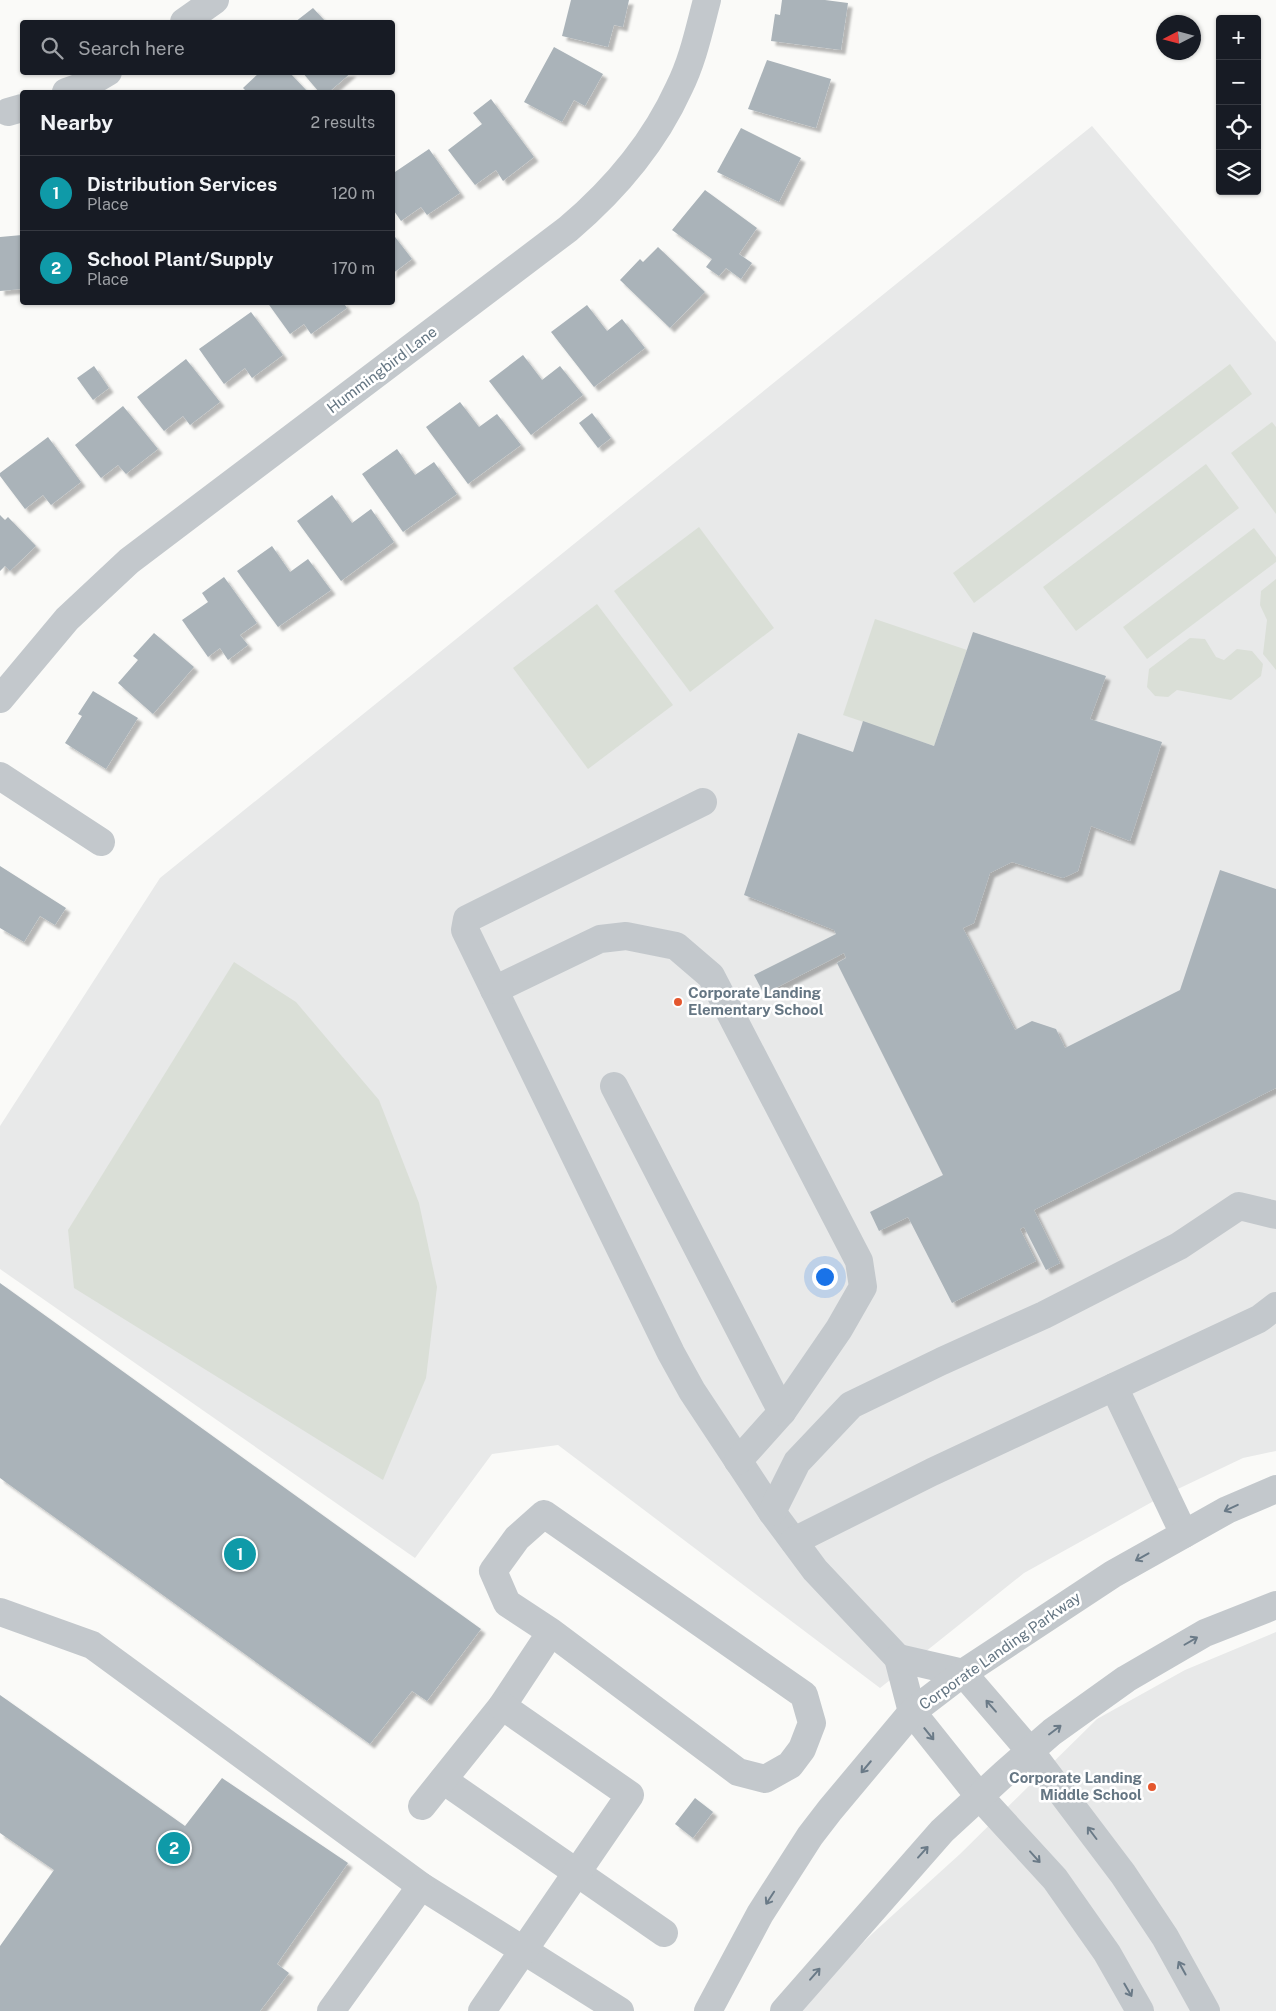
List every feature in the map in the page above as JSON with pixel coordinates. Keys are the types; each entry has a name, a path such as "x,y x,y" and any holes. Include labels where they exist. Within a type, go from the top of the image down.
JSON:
{"street":[{"path":"187,20 215,0"},
{"name":"Hummingbird Lane","path":"0,699 67,619 129,561 560,235 594,207 624,174 652,137 679,88 695,46 706,0"},
{"path":"72,90 86,85 103,75"},
{"path":"0,776 101,842"},
{"path":"703,802 467,919 465,930 671,1353 692,1390 772,1512 815,1570 898,1658 912,1712 979,1796 1055,1879 1107,1953 1140,2011"},
{"path":"494,990 600,939 626,936 676,946 711,976 859,1261 863,1287 839,1329 782,1412 738,1461"},
{"path":"614,1086 782,1412"},
{"path":"772,1512 797,1462 851,1405 1044,1315 1178,1246 1239,1206 1276,1216"},
{"path":"794,1540 932,1472 1259,1319 1276,1306"},
{"path":"1114,1387 1184,1534"},
{"name":"Corporate Landing Parkway","path":"708,2011 760,1914 810,1836 912,1712 963,1673 1113,1574 1227,1510 1276,1489"},
{"path":"544,1514 804,1696 812,1723 802,1749 790,1765 765,1779 738,1772 551,1632 507,1603 493,1571 517,1538 544,1514"},
{"path":"784,2011 942,1831 1052,1732 1126,1679 1205,1633 1276,1605"},
{"path":"0,1612 92,1645 421,1886 620,2011"},
{"path":"422,1806 502,1706 551,1632"},
{"path":"898,1658 963,1673 1030,1751 1123,1874 1165,1937 1206,2011"},
{"path":"482,2011 630,1795 502,1706"},
{"path":"442,1780 664,1934"},
{"path":"331,2011 421,1886"}],"shaded area":[{"name":"Corporate Landing Elementary School","path":"1092,126 1276,342 1276,1451 1243,1458 1161,1497 1024,1573 880,1688 558,1445 492,1454 415,1558 0,1269 0,1126 160,878"},
{"path":"1230,364 1252,394 974,603 953,573"},
{"path":"1272,422 1276,427 1276,514 1231,453"},
{"path":"1206,464 1239,508 1076,631 1043,587"},
{"path":"699,527 774,628 690,692 614,591"},
{"path":"1254,528 1276,557 1276,562 1147,659 1123,627"},
{"path":"1276,579 1276,670 1263,654 1267,620 1260,605 1261,591"},
{"path":"597,604 673,705 588,769 513,668"},
{"path":"875,619 967,650 934,746 843,715"},
{"path":"1190,638 1205,639 1216,657 1224,660 1237,649 1252,651 1263,664 1261,676 1231,700 1177,690 1168,697 1155,696 1147,687 1149,669"},
{"path":"234,962 296,1002 379,1100 419,1203 437,1287 426,1378 383,1480 74,1288 68,1230"},
{"name":"Corporate Landing Middle School","path":"1276,1632 1276,2011 793,2011 873,1933 960,1854 1097,1719 1185,1670"}],"building":[{"path":"571,0 629,0 623,27 614,25 608,47 562,36"},
{"path":"782,0 825,0 848,3 841,50 771,41 775,14 780,15"},
{"path":"313,8 324,20 298,20"},
{"path":"554,47 603,74 585,106 574,100 562,122 524,102"},
{"path":"767,60 831,79 816,128 748,109"},
{"path":"257,75 292,75 306,90 245,90 243,88"},
{"path":"305,75 349,75 331,90 317,90"},
{"path":"491,99 534,157 503,181 496,170 475,185 448,150 482,124 473,113"},
{"path":"741,128 801,158 779,202 717,172"},
{"path":"429,149 460,193 427,215 421,207 401,221 395,212 395,172"},
{"path":"705,190 757,228 739,254 752,263 741,279 726,268 719,276 706,267 712,259 672,230"},
{"path":"20,235 20,289 0,291 0,237"},
{"path":"395,237 412,259 395,272"},
{"path":"658,247 705,292 670,328 620,280 640,259 643,262"},
{"path":"269,305 345,305 347,308 311,334 304,324 290,334"},
{"path":"587,305 607,331 622,319 645,348 594,387 551,332"},
{"path":"251,312 283,355 252,378 245,368 224,384 199,349"},
{"path":"523,355 542,380 560,366 583,395 531,435 489,381"},
{"path":"186,359 220,402 190,425 183,416 164,431 137,397"},
{"path":"94,366 109,388 93,400 77,378"},
{"path":"460,402 479,427 497,414 521,445 468,484 426,427"},
{"path":"123,406 158,449 126,474 118,465 101,478 75,445"},
{"path":"592,413 611,438 598,448 579,423"},
{"path":"48,437 81,482 51,505 43,495 25,509 0,476 0,473"},
{"path":"397,449 415,475 434,462 457,494 403,532 362,474"},
{"path":"332,495 352,523 371,509 394,542 341,581 297,521"},
{"path":"0,515 5,520 8,517 36,546 10,571 5,566 0,571"},
{"path":"272,546 290,572 308,559 331,590 278,627 237,571"},
{"path":"224,577 257,623 240,635 248,645 228,660 220,648 208,657 182,620 208,602 202,593"},
{"name":"Corporate Landing Elementary School","path":"973,632 1106,676 1090,719 1162,742 1130,841 1091,826 1078,871 1063,878 1012,862 990,873 974,923 963,928 1015,1030 1032,1021 1056,1029 1065,1048 1180,990 1220,870 1276,889 1276,1088 1034,1210 1060,1263 1046,1270 1024,1227 1020,1229 1036,1261 952,1303 908,1217 879,1231 870,1212 943,1175 837,963 846,958 844,953 764,994 754,975 836,934 834,930 744,895 798,733 853,752 863,721 934,746"},
{"path":"154,633 194,667 153,714 118,683 138,660 133,656"},
{"path":"93,691 138,718 106,769 65,743 82,716 78,714"},
{"path":"0,866 66,908 55,925 40,916 24,942 0,928"},
{"path":"0,1283 481,1629 427,1701 412,1691 370,1744 0,1478"},
{"path":"0,1695 185,1826 222,1778 348,1863 277,1964 289,1973 260,2011 0,2011 0,1946 54,1870 0,1833"},
{"path":"695,1798 713,1812 693,1838 675,1824"}],"place":[{"name":"Corporate Landing Elementary School","path":"678,1002"},
{"name":"Distribution Services","path":"240,1554"},
{"name":"Corporate Landing Middle School","path":"1152,1787"},
{"name":"School Plant/Supply","path":"174,1848"}]}
